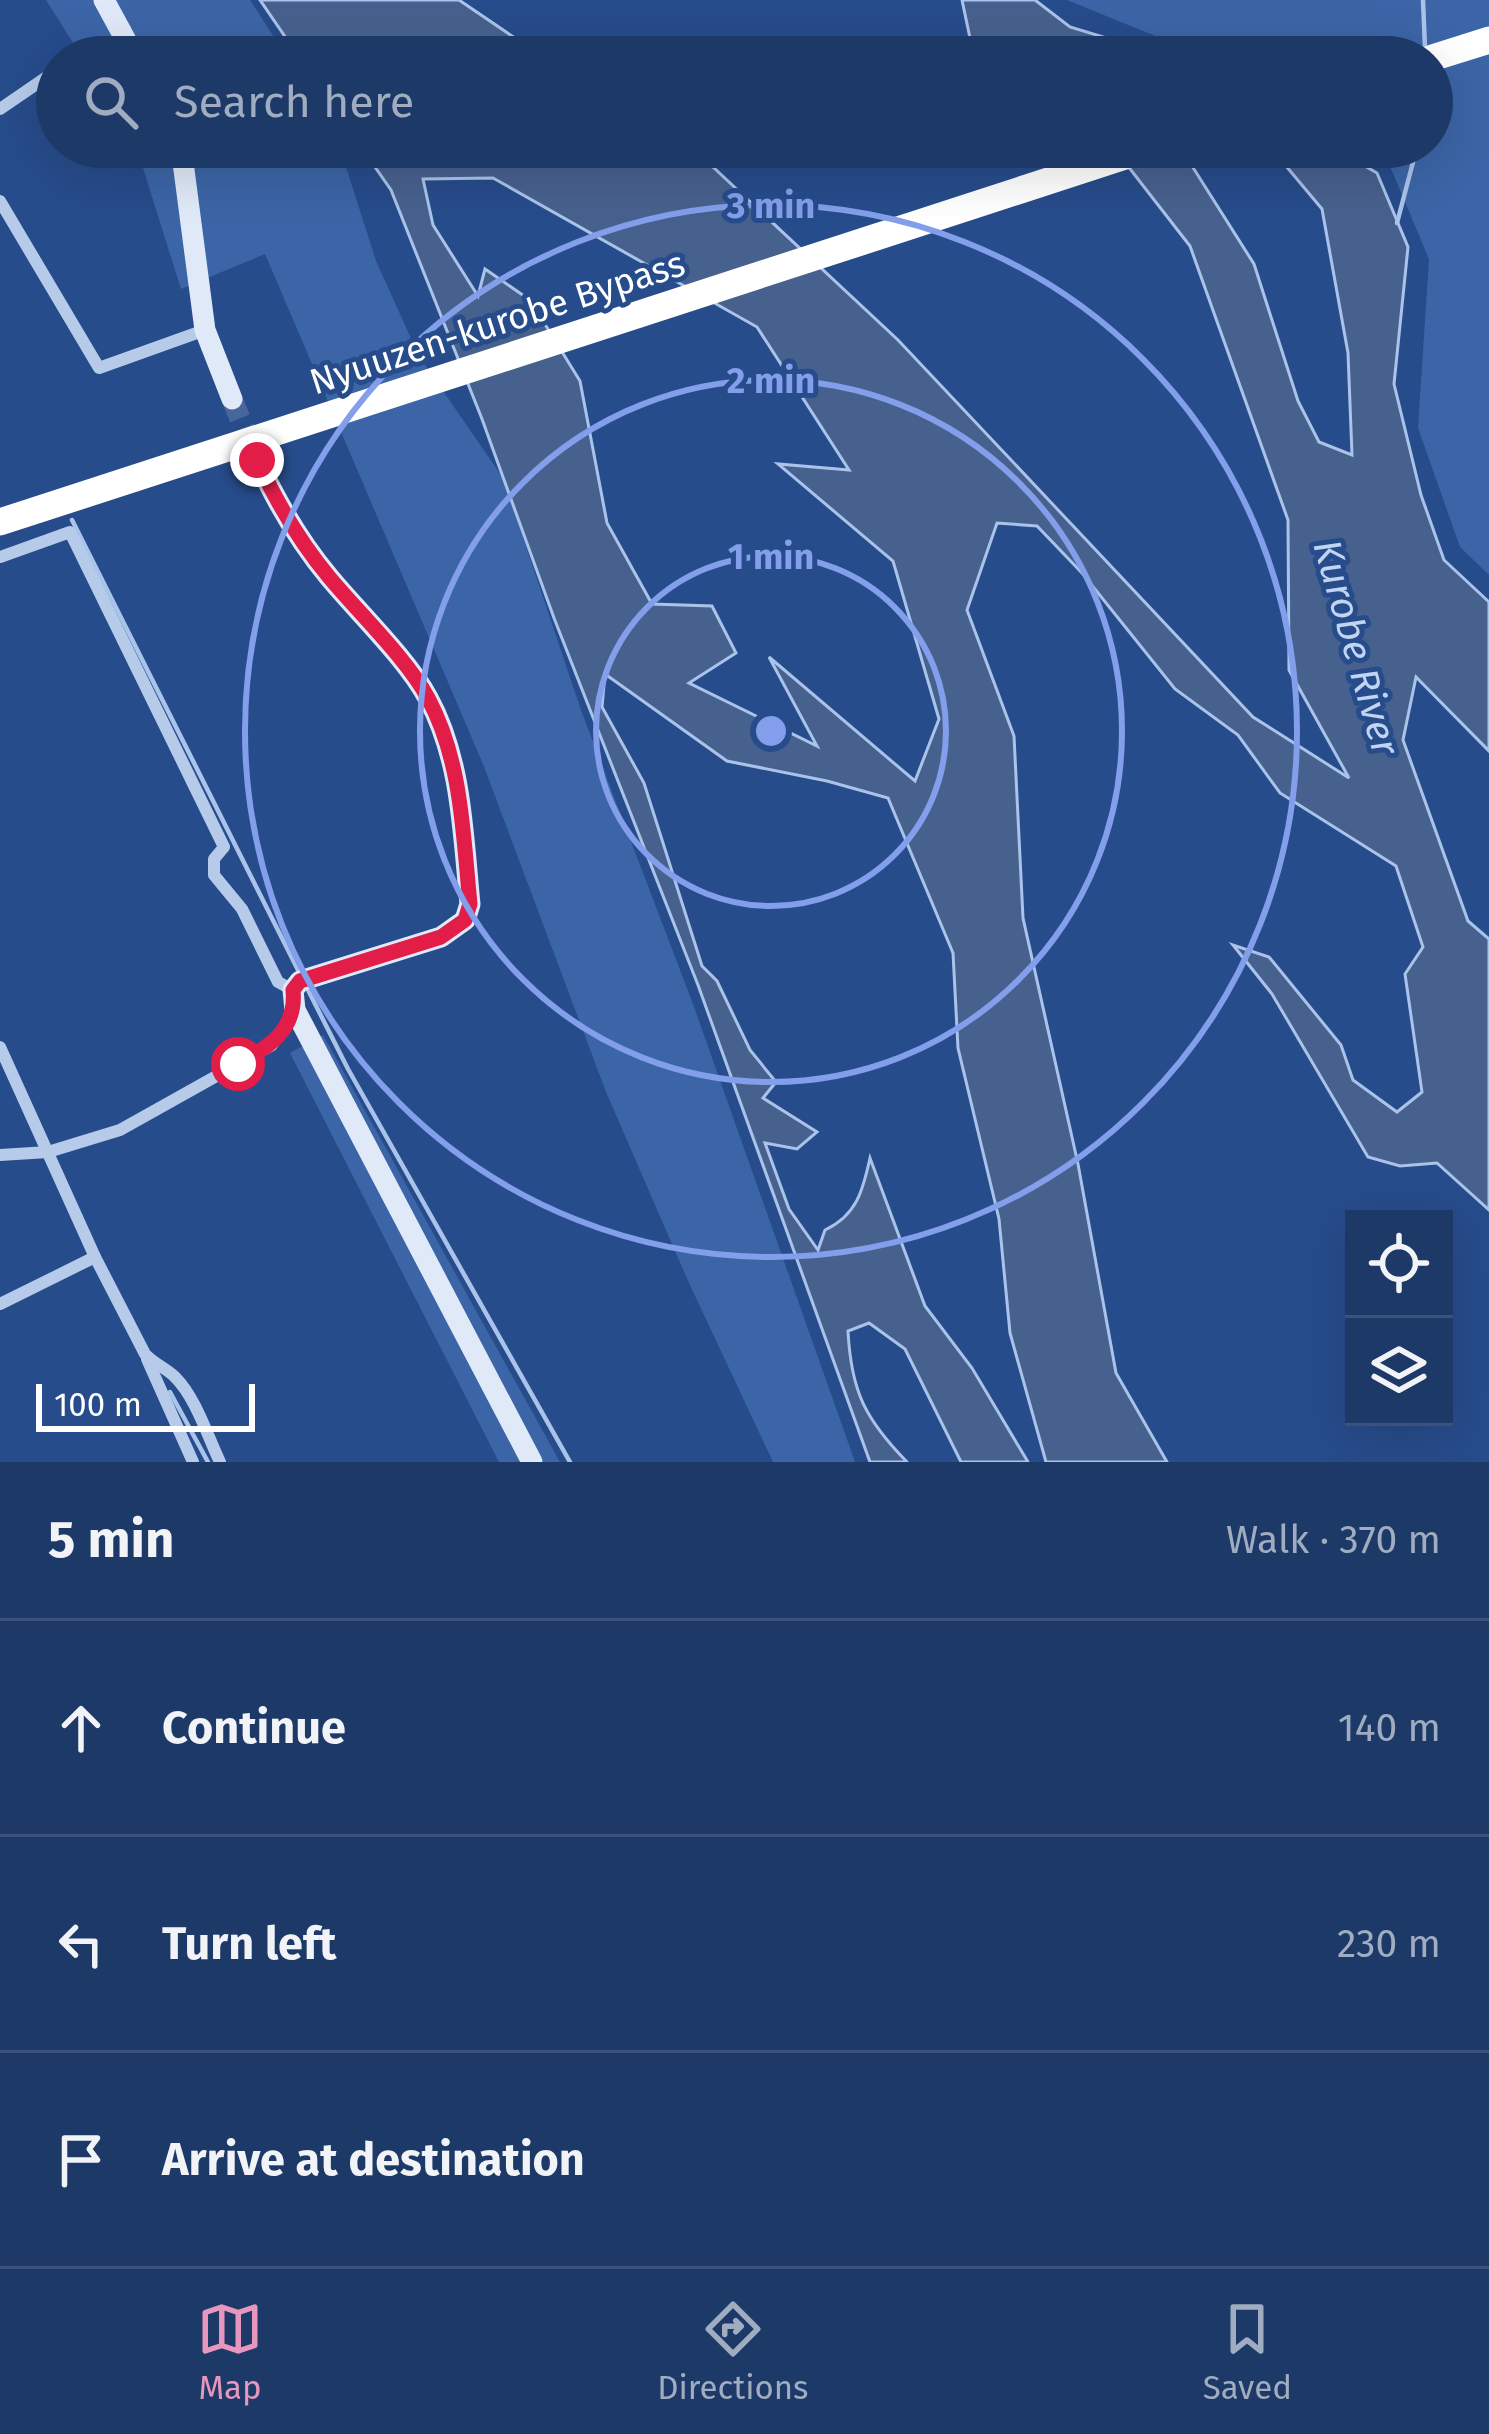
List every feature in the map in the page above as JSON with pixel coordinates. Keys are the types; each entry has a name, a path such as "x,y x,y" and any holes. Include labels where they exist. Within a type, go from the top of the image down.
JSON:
{"highway":[{"path":"1453,51 1489,40"},
{"name":"Nyuuzen-kurobe Bypass","path":"0,522 247,452 327,416 1089,168"}],"street":[{"path":"104,0 124,36"},
{"path":"0,109 36,84"},
{"path":"184,168 205,330 232,399"},
{"path":"0,201 99,368 205,330"},
{"path":"0,1155 48,1152 120,1130 272,1045 300,981 441,937 465,920 470,904 458,786 428,695 324,572 247,452"},
{"path":"0,557 70,532 224,847 214,859 214,875 242,909 278,982 294,1000 530,1460"},
{"path":"0,1047 193,1462"},
{"path":"0,1304 95,1257"},
{"path":"145,1354 183,1387 220,1462"}],"shaded area":[{"path":"46,0 250,0 273,36 69,36"},
{"path":"1067,0 1489,0 1489,575 1460,547 1418,428 1429,259 1391,168 1453,168 1453,36 1155,36"},
{"path":"143,168 346,168 376,261 419,356 503,478 582,713 693,1004 855,1462 773,1462 606,1092 483,764 265,254 181,289"},
{"path":"323,1035 560,1462 499,1462 290,1053"}],"water":[{"path":"260,0 459,0 512,36 285,36"},
{"path":"962,0 1035,0 1070,27 1100,36 970,36"},
{"name":"Kurobe River","path":"376,168 714,168 898,340 1253,717 1349,778 1289,670 1288,520 1190,246 1129,168 1193,168 1254,264 1298,401 1319,442 1352,455 1348,353 1322,209 1288,168 1368,168 1377,173 1408,247 1394,384 1421,495 1444,560 1489,602 1489,751 1416,677 1403,740 1468,921 1489,939 1489,1210 1437,1163 1400,1166 1368,1157 1272,994 1233,945 1269,957 1341,1045 1353,1080 1397,1112 1422,1092 1405,974 1423,947 1396,866 1280,793 1238,735 1175,689 1082,573 1037,526 997,523 967,610 1014,736 1023,918 1078,1164 1116,1373 1167,1462 1046,1462 1010,1333 999,1219 958,1048 953,953 888,798 727,761 605,674 602,707 644,783 702,966 717,981 750,1050 776,1082 763,1098 817,1132 797,1149 765,1143 789,1209 818,1250 825,1230 845,1217 857,1200 870,1158 925,1306 972,1368 1028,1462 961,1462 905,1349 869,1323 848,1331 857,1387 880,1432 907,1462 870,1462 698,985 554,618 391,190","holes":["493,178 757,327 849,470 778,464 893,561 939,719 915,781 769,657 817,746 689,683 736,653 712,606 652,604 607,523 580,381 530,300 485,269 478,296 433,225 423,179"]}],"waterway":[{"path":"1423,0 1424,36"},
{"path":"1397,223 1411,168"},
{"path":"72,520 301,976"},
{"path":"306,986 570,1462"},
{"path":"170,1392 208,1462"}],"tunnel":[{"path":"232,399 254,453"}],"route":[{"path":"238,1064 272,1045 295,1010 293,990 300,981 441,937 465,920 470,904 458,786 428,695 324,572 278,506 257,460"}]}
